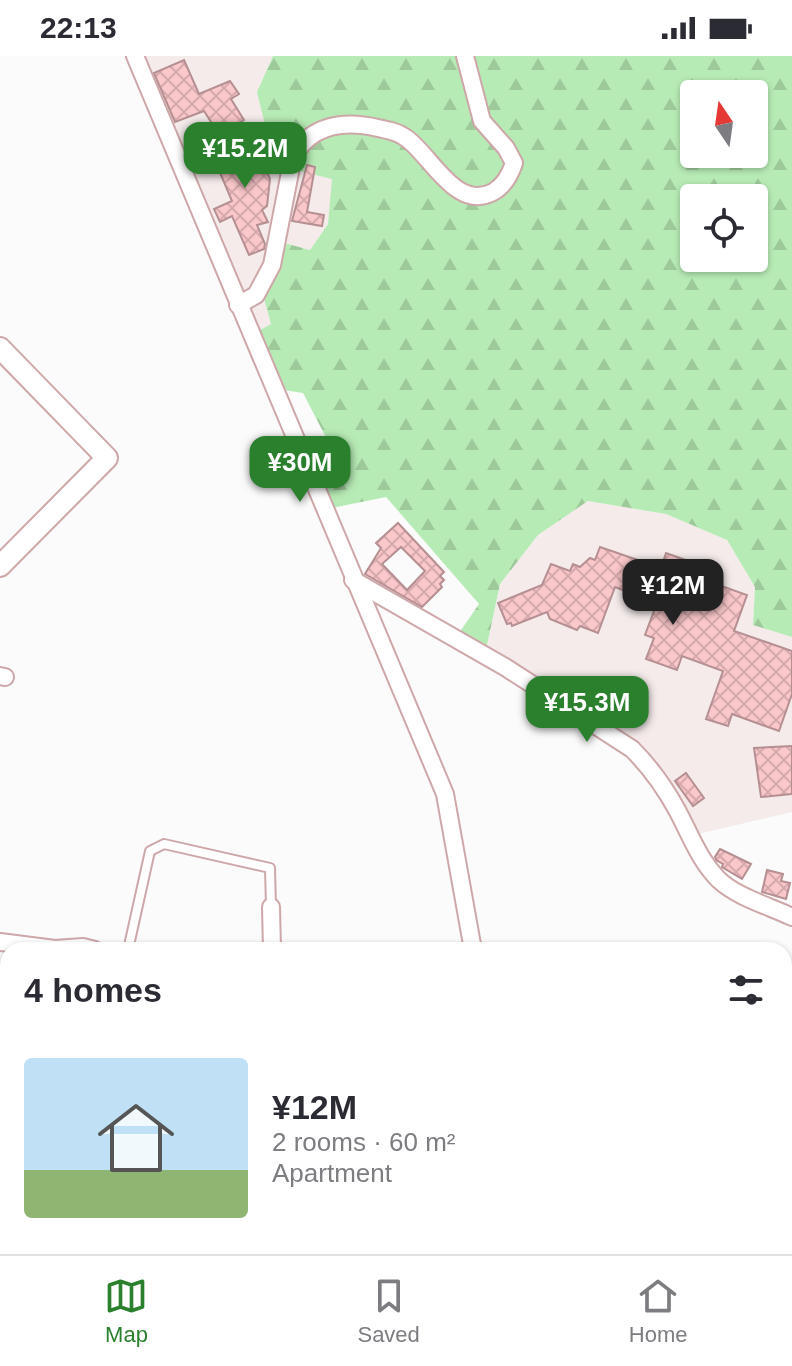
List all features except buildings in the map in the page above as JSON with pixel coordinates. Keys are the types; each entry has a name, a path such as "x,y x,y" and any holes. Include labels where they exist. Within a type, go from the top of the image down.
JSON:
{"street":[{"path":"135,56 445,794 472,942"},
{"path":"238,305 256,295 272,265 293,157 299,146 322,129 340,123 394,131 408,138 453,186 475,197 483,197 498,189 514,163 506,148 482,121 465,56"},
{"path":"0,348 107,458 0,566"},
{"path":"353,580 505,667 632,749 650,767 677,809 696,850 720,881 792,917"},
{"path":"271,907 272,942"}],"lane":[{"path":"130,942 150,851 164,844 270,868 271,907"}],"shaded area":[{"path":"145,56 273,56 257,92 333,179 328,224 310,250 271,239 261,288 271,324 260,330"},
{"path":"588,501 666,514 727,540 755,587 753,625 792,637 792,812 694,835 650,756 486,650 500,584 538,535"}],"green space":[{"path":"273,56 792,56 792,637 753,625 755,587 727,540 666,514 588,501 538,535 500,584 486,650 457,636 479,604 386,497 332,508 309,454 330,445 303,393 283,390 260,330 271,324 261,288 270,239 310,250 328,224 332,179 275,165 257,92"}]}
